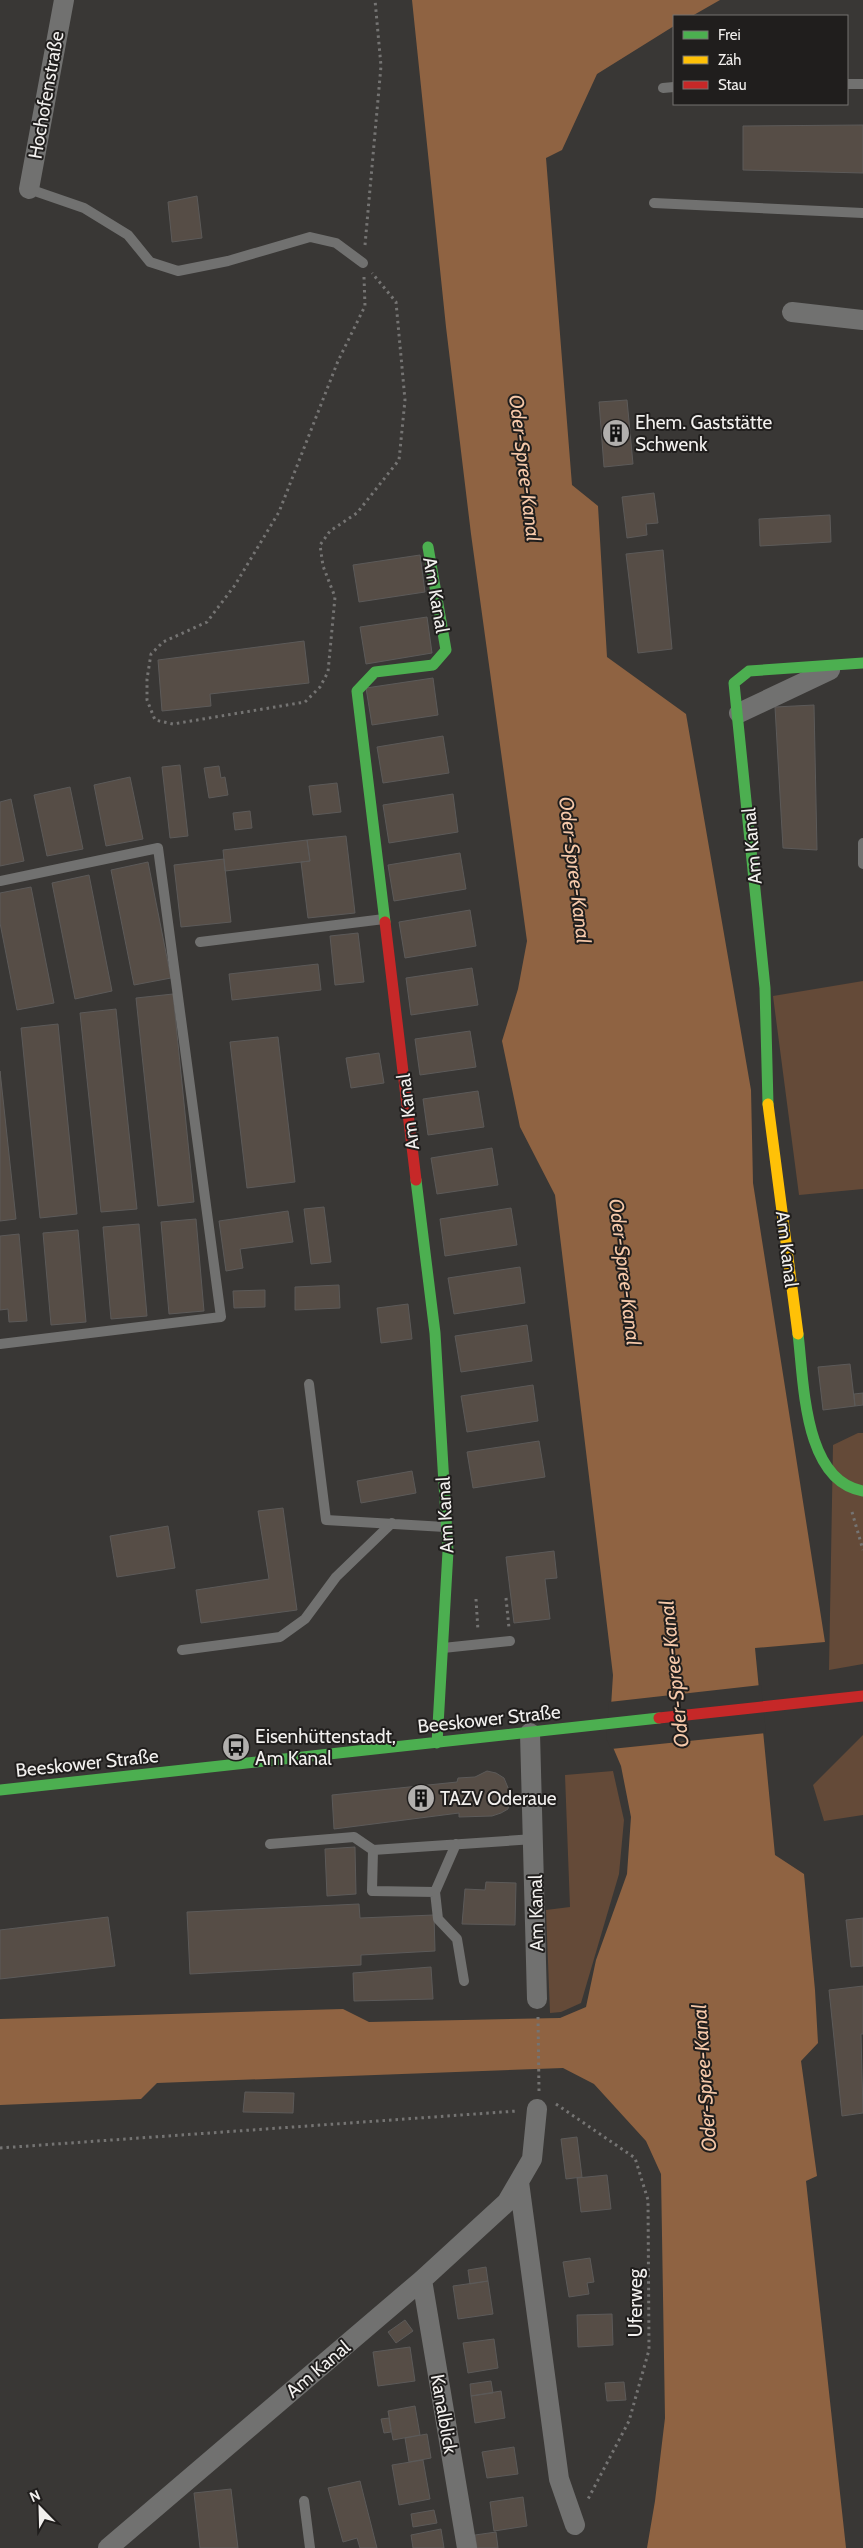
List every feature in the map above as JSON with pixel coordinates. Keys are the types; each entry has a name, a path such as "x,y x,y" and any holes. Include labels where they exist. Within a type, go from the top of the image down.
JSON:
{"street":[{"name":"Hochofenstraße","path":"29,189 64,0"},
{"path":"792,312 863,320"},
{"name":"Am Kanal","path":"428,547 446,650 432,665 375,672 357,691 435,1334 448,1552 437,1743"},
{"name":"Am Kanal","path":"863,663 749,671 734,683 739,713 765,988 766,1091 811,1436 825,1467 854,1491 863,1491"},
{"name":"Am Kanal","path":"739,713 841,665"},
{"name":"Beeskower Straße","path":"0,1790 530,1734 863,1696"},
{"name":"Am Kanal","path":"530,1734 537,1999"},
{"name":"Am Kanal","path":"108,2548 422,2280 507,2202 532,2159 544,2102"},
{"path":"519,2182 559,2479 575,2526"},
{"name":"Kanalblick","path":"422,2280 467,2548"}],"lane":[{"path":"848,84 863,84"},
{"path":"663,88 673,88"},
{"path":"29,189 84,208 128,235 150,262 178,271 228,261 310,237 336,243 363,263"},
{"path":"654,203 863,213"},
{"path":"863,842 863,864"},
{"path":"0,881 158,848 221,1317 0,1344"},
{"path":"200,942 385,918"},
{"path":"309,1384 326,1520 446,1527"},
{"path":"182,1650 280,1637 305,1619 336,1578 392,1523"},
{"path":"442,1648 510,1641"},
{"path":"270,1844 354,1837 373,1850 534,1839"},
{"path":"456,1844 435,1892 438,1919 457,1939 464,1981"},
{"path":"373,1850 372,1891 435,1892"},
{"path":"304,2501 310,2548"}],"path":[{"path":"363,263 396,302 405,400 399,460 357,513 330,531 320,545 324,566 335,597 328,672 320,687 305,702 173,724 155,720 147,700 147,679 152,654 163,642 207,622 235,585 279,512 338,361 365,306 363,263 381,66 375,0"},
{"path":"846,1484 863,1550"},
{"path":"506,1598 510,1641"},
{"path":"476,1599 479,1644"},
{"path":"0,2148 544,2102 539,2072 537,1999"},
{"name":"Uferweg","path":"544,2102 635,2158 648,2200 649,2350 630,2421 575,2526"}],"shaded area":[{"path":"863,981 863,1189 799,1195 773,996"},
{"path":"858,1433 863,1433 863,1664 829,1670 833,1445"},
{"path":"863,1735 863,1815 824,1821 813,1785"},
{"path":"613,1771 624,1820 619,1874 581,2003 561,2012 550,2013 546,1910 570,1907 565,1775"}],"water":[{"name":"Oder-Spree-Kanal","path":"412,0 720,0 694,15 673,15 673,27 597,74 562,150 546,158 572,485 598,506 607,657 686,714 751,1090 753,1183 825,1642 755,1648 775,1855 804,1874 818,2043 801,2061 817,2176 806,2181 846,2548 647,2548 665,2418 661,2174 646,2141 594,2084 563,2068 157,2083 141,2099 0,2105 0,2019 343,2009 369,2022 560,2018 586,2007 596,1960 627,1874 631,1817 621,1766 609,1738 613,1675 555,1195 520,1127 502,1041 518,989 527,941 471,534 446,327"}],"pier":[{"path":"761,1685 766,1733 611,1749 606,1738 609,1702"}],"building":[{"path":"863,125 863,173 743,170 743,126"},
{"path":"197,196 202,238 172,242 168,202"},
{"name":"Ehem. Gaststätte Schwenk","path":"627,400 633,464 604,467 599,402"},
{"path":"654,493 658,523 646,524 647,535 627,538 622,497"},
{"path":"830,515 831,542 760,546 759,519"},
{"path":"663,550 672,649 638,653 626,554"},
{"path":"420,555 425,592 359,602 353,565"},
{"path":"427,617 432,653 366,664 360,627"},
{"path":"304,641 309,683 210,694 211,706 162,711 158,660"},
{"path":"433,678 438,715 372,725 366,688"},
{"path":"814,705 817,850 783,848 775,707"},
{"path":"443,736 449,773 383,783 377,747"},
{"path":"180,765 188,836 170,838 162,767"},
{"path":"219,766 221,778 225,777 228,795 209,798 204,768"},
{"path":"130,777 143,839 106,846 94,785"},
{"path":"337,783 341,812 313,815 309,786"},
{"path":"70,787 83,849 47,856 34,795"},
{"path":"453,794 458,832 389,843 383,805"},
{"path":"11,799 24,861 0,866 0,802"},
{"path":"250,811 252,828 235,830 233,813"},
{"path":"346,836 355,913 308,918 301,862 310,861 307,840"},
{"path":"307,840 310,861 225,871 223,850"},
{"path":"460,853 466,889 394,901 388,865"},
{"path":"224,859 231,922 181,927 174,865"},
{"path":"148,862 171,978 134,985 111,870"},
{"path":"89,875 112,991 75,999 52,883"},
{"path":"31,887 54,1003 17,1010 0,923 0,893"},
{"path":"470,910 476,946 405,958 399,922"},
{"path":"358,933 364,982 335,985 330,936"},
{"path":"318,964 321,990 232,1000 229,974"},
{"path":"472,968 478,1005 411,1015 406,978"},
{"path":"173,994 194,1202 158,1206 136,998"},
{"path":"116,1009 137,1209 101,1212 80,1013"},
{"path":"58,1024 77,1214 40,1218 21,1028"},
{"path":"470,1031 476,1067 420,1075 415,1039"},
{"path":"278,1037 295,1182 247,1188 230,1042"},
{"path":"379,1053 384,1083 351,1088 346,1058"},
{"path":"0,1071 16,1219 0,1221"},
{"path":"478,1091 484,1127 428,1135 423,1099"},
{"path":"492,1148 498,1185 437,1194 431,1158"},
{"path":"324,1207 331,1262 311,1264 304,1209"},
{"path":"511,1208 517,1245 445,1256 440,1219"},
{"path":"288,1211 293,1242 240,1249 243,1268 226,1271 219,1221"},
{"path":"196,1219 204,1311 169,1314 161,1222"},
{"path":"139,1224 147,1316 111,1319 103,1227"},
{"path":"78,1230 86,1322 51,1325 43,1233"},
{"path":"19,1234 27,1321 9,1322 8,1309 0,1310 0,1236"},
{"path":"520,1267 525,1303 454,1314 448,1278"},
{"path":"339,1285 340,1308 295,1310 295,1287"},
{"path":"265,1290 265,1307 234,1308 233,1291"},
{"path":"408,1304 412,1339 381,1343 377,1308"},
{"path":"527,1325 532,1361 461,1372 455,1336"},
{"path":"850,1364 855,1406 823,1410 818,1367"},
{"path":"533,1385 538,1421 467,1432 461,1396"},
{"path":"863,1393 863,1405 855,1406 854,1394"},
{"path":"539,1441 545,1477 473,1488 467,1452"},
{"path":"412,1471 416,1493 361,1503 357,1481"},
{"path":"283,1508 297,1610 201,1623 196,1590 269,1579 258,1511"},
{"path":"168,1526 175,1568 117,1577 110,1536"},
{"path":"554,1551 557,1578 545,1579 550,1619 514,1623 506,1557"},
{"name":"TAZV Oderaue","path":"487,1771 496,1773 504,1778 511,1795 508,1809 501,1813 492,1816 459,1817 459,1813 334,1829 332,1795 457,1782 458,1778 475,1777"},
{"path":"355,1847 356,1894 327,1896 325,1849"},
{"path":"486,1882 516,1883 515,1925 462,1924 465,1889 485,1890"},
{"path":"359,1904 360,1918 434,1915 435,1951 361,1955 361,1965 190,1974 187,1912"},
{"path":"108,1917 115,1966 0,1979 0,1930"},
{"path":"863,1918 863,1966 851,1967 846,1920"},
{"path":"431,1967 433,1999 354,2001 353,1973"},
{"path":"863,1986 863,2034 861,2034 863,2113 842,2116 829,1990"},
{"path":"245,2092 294,2093 293,2113 243,2112"},
{"path":"577,2137 582,2177 566,2179 561,2139"},
{"path":"607,2175 611,2209 581,2212 577,2178"},
{"path":"590,2258 594,2282 587,2283 589,2294 569,2297 563,2262"},
{"path":"486,2267 488,2281 470,2284 468,2270"},
{"path":"488,2281 493,2314 458,2319 453,2286"},
{"path":"612,2314 613,2345 578,2347 577,2315"},
{"path":"405,2320 413,2331 396,2343 388,2332"},
{"path":"494,2339 498,2368 468,2373 463,2343"},
{"path":"410,2347 415,2381 378,2386 373,2352"},
{"path":"491,2381 493,2393 471,2396 470,2384"},
{"path":"624,2382 626,2400 607,2401 605,2383"},
{"path":"501,2391 505,2418 475,2423 471,2396"},
{"path":"415,2406 420,2435 393,2440 388,2411"},
{"path":"389,2418 391,2432 384,2433 381,2419"},
{"path":"427,2434 431,2458 409,2462 405,2438"},
{"path":"514,2447 518,2474 487,2478 482,2452"},
{"path":"423,2460 430,2499 399,2505 392,2465"},
{"path":"360,2481 377,2548 360,2548 357,2538 343,2542 328,2488"},
{"path":"231,2489 238,2548 200,2548 194,2493"},
{"path":"523,2497 527,2526 494,2531 490,2502"},
{"path":"434,2510 437,2523 413,2527 411,2514"},
{"path":"441,2529 444,2548 413,2548 411,2535"},
{"path":"496,2532 498,2548 477,2548 475,2535"}],"traffic: fast":[{"path":"385,922 357,691 375,672 433,665 446,650 428,547"},
{"path":"768,1104 765,988 734,683 749,671 863,663"},
{"path":"416,1180 435,1333 448,1551 437,1743"},
{"path":"798,1334 805,1402 810,1426 818,1449 828,1469 843,1483 863,1491"},
{"path":"0,1790 659,1718"}],"traffic: slow":[{"path":"768,1104 798,1334"}],"traffic: jam":[{"path":"385,922 416,1180"},
{"path":"659,1718 863,1696"}],"place":[{"name":"Ehem. Gaststätte Schwenk","path":"616,433"},
{"name":"Eisenhüttenstadt, Am Kanal","path":"236,1747"},
{"name":"TAZV Oderaue","path":"421,1798"}]}
